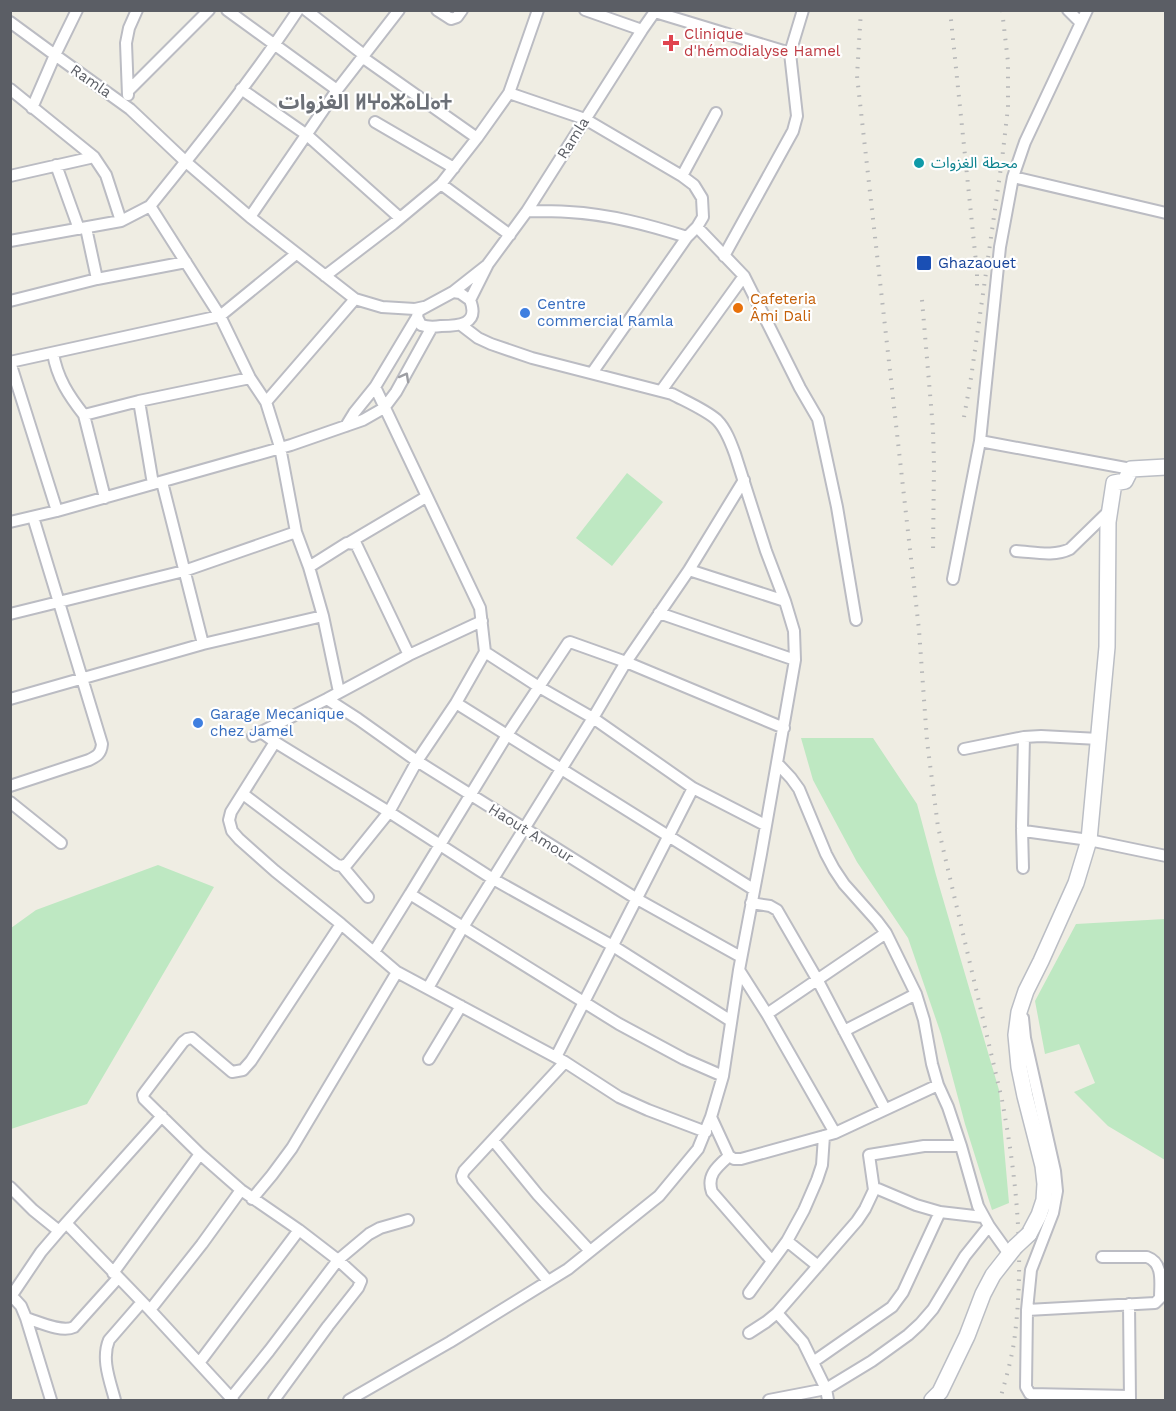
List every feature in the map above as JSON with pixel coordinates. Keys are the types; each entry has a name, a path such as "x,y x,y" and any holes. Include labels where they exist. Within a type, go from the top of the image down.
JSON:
{"main road":[{"path":"933,1401 940,1392 968,1336 983,1294 993,1275 1012,1250 1029,1234 1044,1200 1043,1166 1021,1077 1016,1035 1019,1012 1026,991 1076,883 1089,840 1107,647 1108,522 1114,483 1125,481 1131,469 1162,467"}],"street":[{"path":"32,108 77,10"},
{"path":"130,109 126,43 129,28 137,10"},
{"path":"128,91 209,10"},
{"path":"227,10 337,90"},
{"path":"11,238 82,229 121,221 150,206 275,45 298,10"},
{"path":"306,10 363,56 477,138"},
{"path":"250,217 337,90 399,10"},
{"path":"437,10 451,19 457,17 462,10"},
{"path":"325,276 441,184 454,168 509,93 538,10"},
{"path":"585,10 642,30"},
{"path":"724,256 793,131 797,116 790,53 803,10"},
{"path":"1068,10 1080,22"},
{"path":"953,579 980,441 1000,248 1012,177 1025,142 1087,10"},
{"path":"656,11 790,53"},
{"name":"Ramla","path":"488,264 527,211 656,11"},
{"name":"Ramla","path":"10,21 130,109 186,162 250,217 355,299"},
{"path":"10,89 94,157 106,175 121,221"},
{"path":"241,89 307,135 400,218"},
{"path":"509,93 585,119 682,176 694,185 702,198 703,217 697,227 687,237 592,373"},
{"path":"682,176 716,113"},
{"path":"375,122 454,168"},
{"path":"10,176 94,157"},
{"path":"56,165 82,229 97,279"},
{"path":"1012,177 1166,213"},
{"path":"441,184 510,235"},
{"path":"150,206 220,316 250,378 266,402 280,447 296,532 323,616 339,692"},
{"path":"527,211 568,212 607,217 687,237"},
{"path":"697,227 744,276 818,419 837,507 856,620"},
{"path":"57,511 11,362 220,316 296,254"},
{"path":"10,301 97,279 186,262"},
{"path":"346,426 375,387 418,311 453,292 488,264"},
{"path":"470,300 488,264"},
{"path":"662,391 744,276"},
{"path":"453,292 460,293 470,300 472,306 471,317 461,326"},
{"path":"266,402 355,299 382,307 418,311"},
{"path":"348,1401 450,1342 568,1269 659,1196 698,1149 706,1132 723,1076 738,970 795,660 794,631 785,601 766,552 729,440 717,420 689,403 662,391 532,358 491,344 461,326 421,325 418,311"},
{"path":"10,522 105,498 291,445 363,420 384,408 396,392 432,327"},
{"path":"53,353 64,386 84,415 105,498"},
{"path":"84,415 250,378"},
{"path":"342,866 347,864 389,812 417,761 456,703 485,652 480,608 375,387"},
{"path":"139,401 158,483 204,644"},
{"path":"980,441 1131,469"},
{"path":"428,988 560,768 626,662 689,570 744,480"},
{"path":"1016,551 1056,554 1070,549 1108,512 1114,483"},
{"path":"309,567 426,497"},
{"path":"10,786 99,755 102,744 33,517"},
{"path":"10,614 184,571 296,532"},
{"path":"350,542 358,546 409,655"},
{"path":"689,570 785,601"},
{"path":"659,613 795,660"},
{"path":"12,696 204,644 323,616"},
{"path":"482,621 409,655 257,734 275,742 389,812 493,879 613,946 731,1021"},
{"path":"374,952 507,735 565,645 570,642 626,662 784,728"},
{"path":"485,652 593,718 693,788 765,825"},
{"name":"Haout Amour","path":"327,699 417,761 637,899 741,957"},
{"path":"456,703 753,889"},
{"path":"1023,868 1024,737"},
{"path":"964,749 1024,737 1099,739"},
{"path":"275,742 231,812 229,820 232,831 239,840 398,972 561,1059 620,1097 706,1132"},
{"path":"777,763 799,789 834,868 844,884 886,933 916,994 938,1085 961,1146 985,1225 1012,1250"},
{"path":"548,1281 462,1176 561,1059 584,1002 693,788"},
{"path":"243,794 337,865 342,866 368,897"},
{"path":"10,802 61,843"},
{"path":"1022,829 1166,856"},
{"path":"410,894 664,1049 723,1076"},
{"path":"751,903 770,906 777,910 817,979 885,1109"},
{"path":"274,1401 361,1284 360,1278 299,1230 241,1190 200,1154 144,1099 143,1095 187,1039 192,1038 232,1072 243,1070 340,924"},
{"path":"767,1014 886,933"},
{"path":"738,970 767,1014 830,1135 817,1180 804,1210 787,1241 750,1293"},
{"path":"252,1199 292,1148 398,972"},
{"path":"1026,991 1023,1022 1025,1038 1055,1171 1057,1191 1053,1213 1031,1270 1027,1310 1026,1387 1028,1393 1086,1398 1130,1398 1129,1304"},
{"path":"844,1031 916,994"},
{"path":"429,1059 461,1006"},
{"path":"711,1117 729,1156 741,1159 830,1135 938,1085"},
{"path":"51,1401 26,1318 21,1306 11,1294 62,1227 162,1116"},
{"path":"493,1140 538,1195 590,1251"},
{"path":"749,1333 777,1313 862,1215 874,1190 868,1155 924,1146 961,1146"},
{"path":"26,1318 63,1329 74,1327 115,1276 200,1154"},
{"path":"729,1156 712,1175 710,1183 712,1192 772,1261"},
{"path":"10,1187 33,1210 62,1227 115,1276 232,1399 338,1260 369,1234 380,1228 408,1220"},
{"path":"874,1190 878,1189 916,1205 985,1225"},
{"path":"115,1401 105,1361 110,1340 146,1306 202,1244 241,1190"},
{"path":"813,1362 892,1307 903,1292 940,1212"},
{"path":"769,1401 827,1395 920,1324 933,1310 985,1225"},
{"path":"199,1363 299,1230"},
{"path":"787,1241 818,1266"},
{"path":"1027,1310 1159,1301 1158,1265 1153,1259 1102,1257"},
{"path":"777,1313 803,1342 827,1395"}],"green space":[{"path":"627,473 663,502 612,566 576,538"},
{"path":"801,738 873,738 917,804 999,1090 1009,1203 992,1210 965,1124 941,1034 908,938 857,862 813,780"},
{"path":"158,865 214,887 87,1104 11,1129 11,928 36,910"},
{"path":"1166,919 1165,1160 1108,1126 1074,1092 1095,1083 1079,1044 1045,1054 1035,1001 1076,924"}],"railway":[{"path":"861,10 857,76 919,630 927,741 938,827 1002,1100 1012,1160 1018,1221 1019,1282 1013,1349 1000,1400"},
{"path":"950,10 977,287"},
{"path":"964,417 1008,107 1008,62 1002,10"},
{"path":"922,300 933,429 933,554"}],"place":[{"name":"Clinique d'hémodialyse Hamel","path":"671,43"},
{"name":"محطة الغزوات","path":"919,163"},
{"name":"Ghazaouet","path":"924,263"},
{"name":"Cafeteria Âmi Dali","path":"738,308"},
{"name":"Centre commercial Ramla","path":"525,313"},
{"name":"Garage Mecanique chez Jamel","path":"198,723"}],"district":[{"name":"الغزوات ⵍⵖⴰⵣⴰⵡⴰⵜ","path":"365,102"}]}
